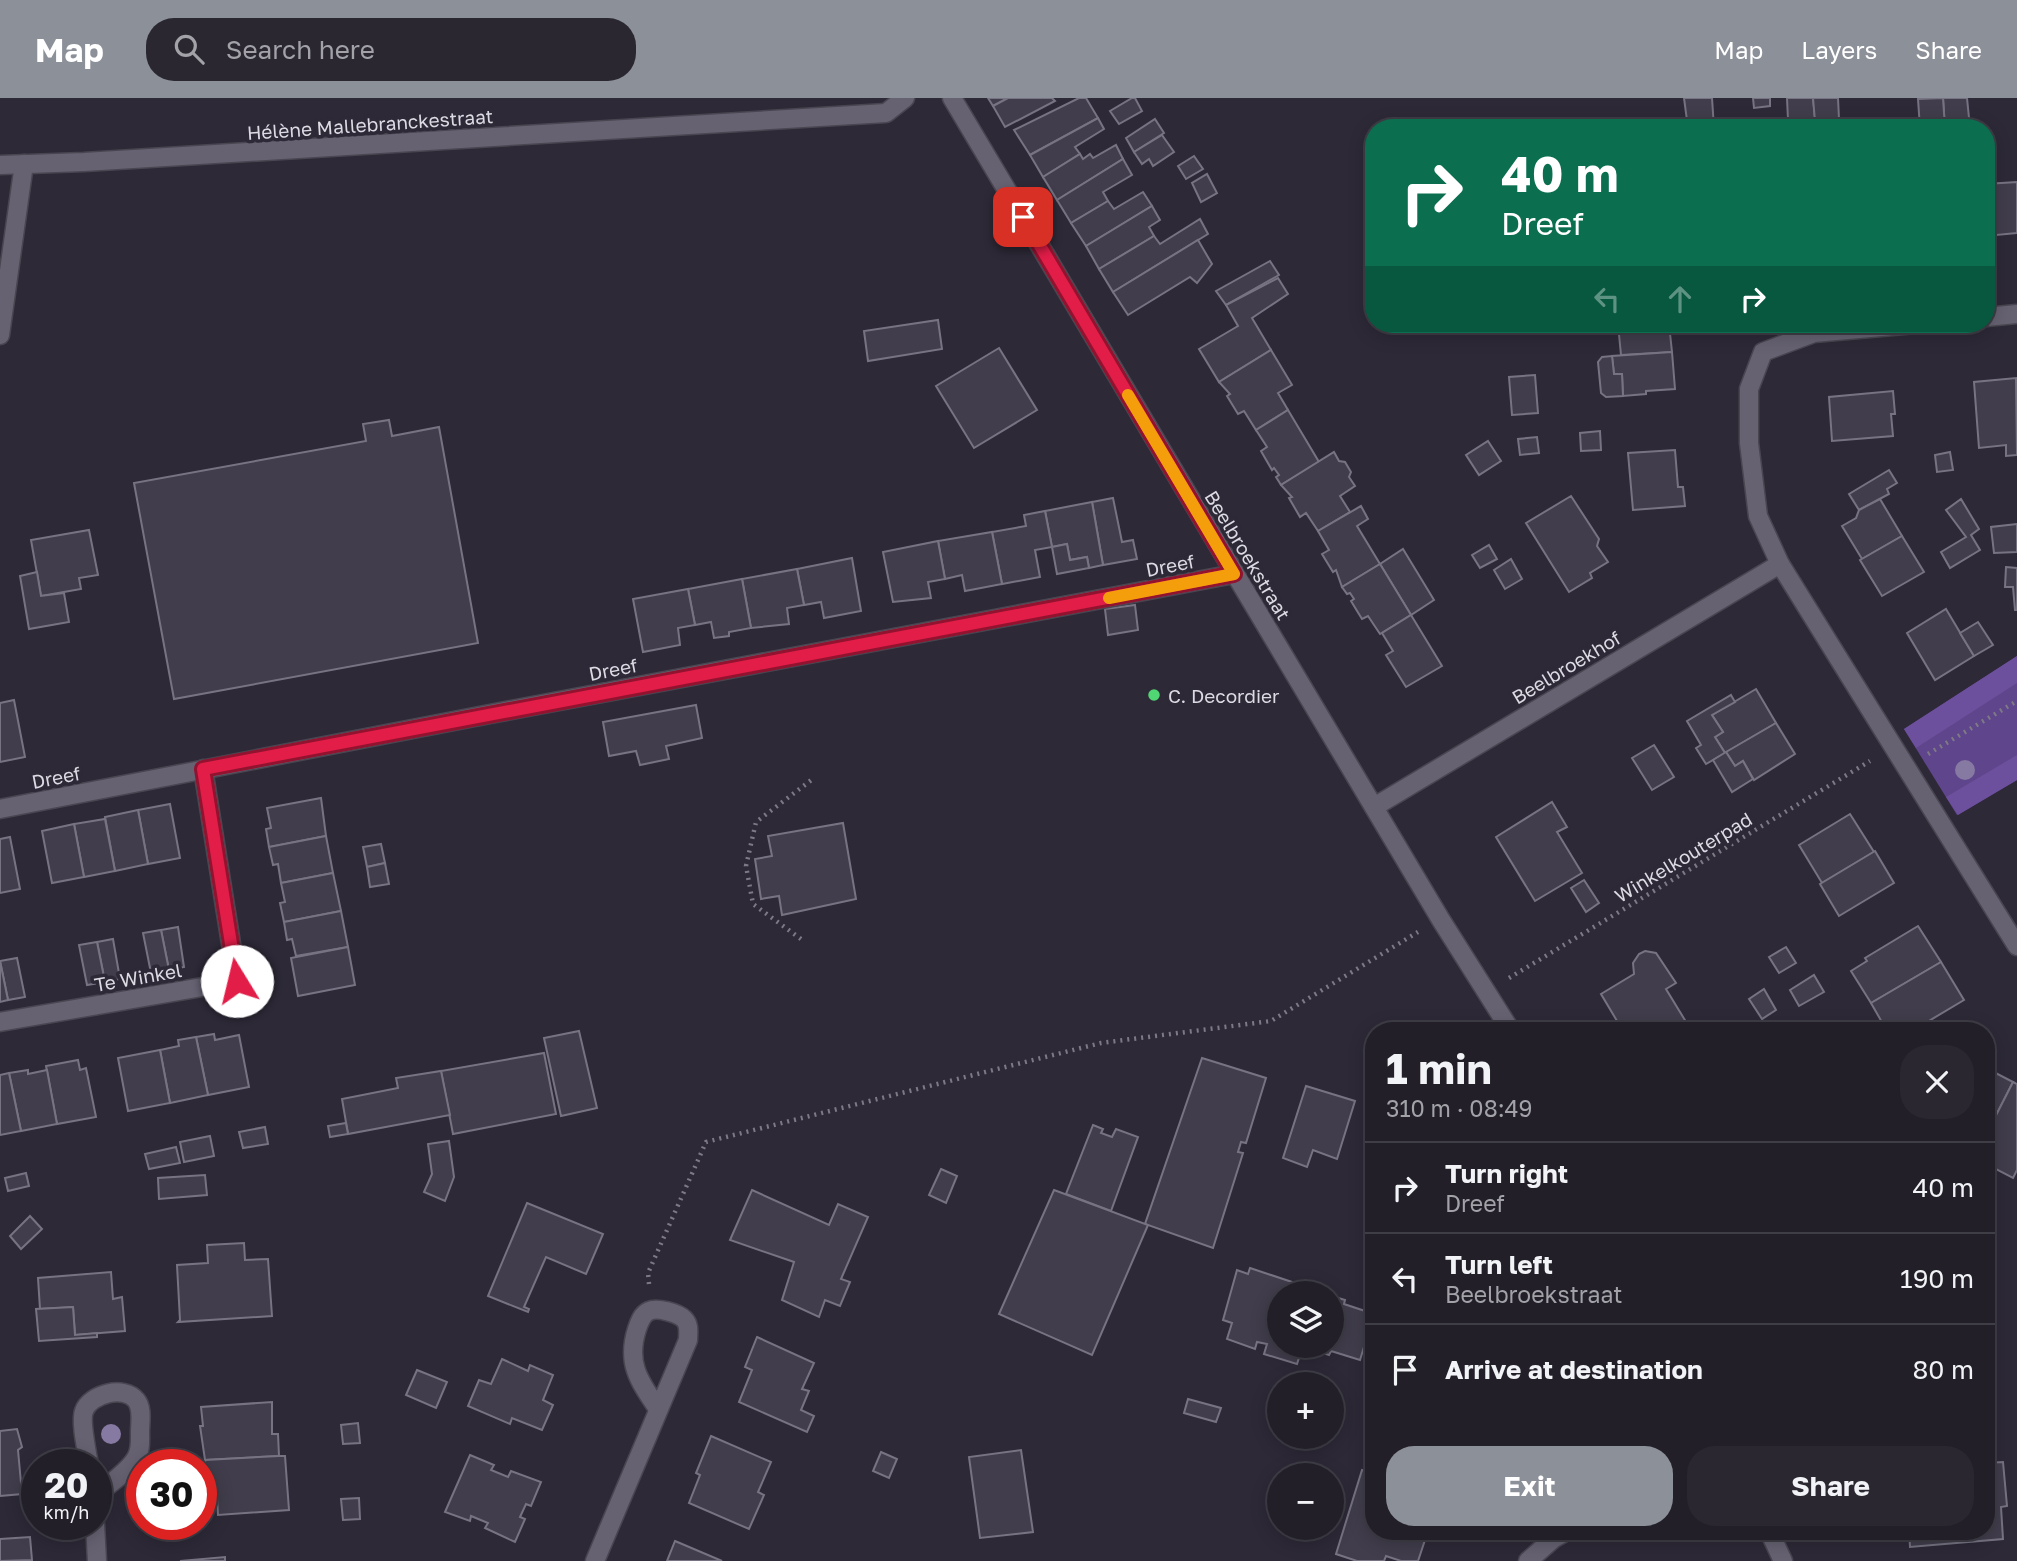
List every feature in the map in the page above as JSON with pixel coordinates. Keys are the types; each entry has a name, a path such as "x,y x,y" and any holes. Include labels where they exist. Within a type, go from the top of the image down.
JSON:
{"street":[{"name":"Hélène Mallebranckestraat","path":"0,165 886,113 905,98"},
{"name":"Beelbroekstraat","path":"952,98 1441,920 1506,1022"},
{"path":"0,335 24,164"},
{"path":"1995,316 2017,314"},
{"path":"1814,333 1763,352 1749,389 1749,443 1758,516 1780,564 2017,946"},
{"name":"Beelbroekhof","path":"1374,807 1780,564"},
{"name":"Dreef","path":"0,809 1234,574"},
{"name":"Te Winkel","path":"0,1022 237,981 203,769"},
{"path":"594,1561 659,1409 688,1340 689,1327 684,1319 662,1310 651,1309 644,1314 632,1353 638,1380 659,1409"},
{"path":"87,1449 83,1413 88,1404 98,1397 112,1393 126,1393 136,1400 140,1410 140,1450 135,1461 112,1481"},
{"path":"96,1540 97,1561"},
{"path":"1528,1561 1553,1540"},
{"path":"1773,1540 1783,1561"}],"path":[{"path":"1906,767 2017,701"},
{"name":"Winkelkouterpad","path":"1487,991 1894,746"},
{"path":"801,939 753,904 746,866 756,822 814,778"},
{"path":"651,1309 648,1273 706,1142 1101,1042 1271,1021 1441,920"}],"shaded area":[{"path":"2017,656 2017,780 1957,815 1904,729"},
{"path":"2017,656 2017,683 1916,748 1904,729"},
{"path":"2017,755 2017,780 1958,815 1946,797"}],"building":[{"path":"988,98 1008,98 993,106"},
{"path":"1008,98 1052,98 1055,101 1005,127 993,106"},
{"path":"1079,98 1086,98 1098,118 1030,155 1014,130"},
{"path":"1135,98 1142,111 1119,124 1110,111"},
{"path":"1684,98 1712,98 1713,119 1687,119"},
{"path":"1753,98 1770,98 1770,106 1754,108"},
{"path":"1787,98 1813,98 1815,119 1788,119"},
{"path":"1813,98 1838,98 1839,119 1815,119"},
{"path":"1943,98 1967,98 1969,119 1944,119"},
{"path":"1943,98 1944,119 1919,119 1918,99"},
{"path":"1098,118 1104,129 1075,147 1080,154 1043,177 1030,155"},
{"path":"1155,119 1164,133 1134,152 1126,138"},
{"path":"1162,135 1174,152 1153,166 1149,159 1142,164 1134,152"},
{"path":"1116,145 1123,159 1057,200 1043,177 1080,154 1083,159 1090,154 1093,158"},
{"path":"1194,156 1203,169 1186,179 1178,166"},
{"path":"1123,159 1132,175 1103,192 1108,201 1071,223 1057,200"},
{"path":"1207,174 1217,193 1201,202 1192,183"},
{"path":"2017,182 2017,233 1995,235 1995,183"},
{"path":"1143,192 1152,206 1086,246 1071,223 1108,201 1114,209"},
{"path":"1152,206 1160,220 1149,227 1154,236 1099,269 1086,246"},
{"path":"1200,219 1208,234 1113,292 1099,269 1154,236 1160,244"},
{"path":"1198,240 1212,264 1197,283 1190,277 1128,315 1113,292"},
{"path":"1270,261 1279,275 1226,305 1216,291"},
{"path":"1278,278 1288,294 1252,318 1271,350 1219,382 1199,349 1238,326 1226,305"},
{"path":"938,320 942,349 868,361 864,331"},
{"path":"1619,333 1670,333 1672,352 1621,355"},
{"path":"999,348 1037,410 974,448 936,386"},
{"path":"1271,350 1292,385 1278,393 1288,410 1256,430 1244,411 1238,414 1227,396 1230,394 1219,382"},
{"path":"1672,352 1675,389 1623,396 1622,374 1614,374 1612,356"},
{"path":"1612,356 1614,374 1622,374 1623,396 1606,397 1601,393 1598,362 1602,357"},
{"path":"1535,375 1538,413 1512,415 1509,377"},
{"path":"2016,378 2017,455 2006,456 2006,445 1979,448 1974,382"},
{"path":"1893,391 1893,436 1832,441 1829,397"},
{"path":"1288,410 1319,462 1281,485 1276,477 1279,475 1274,468 1272,470 1261,451 1267,447 1256,430"},
{"path":"389,420 392,436 439,427 478,643 174,699 134,483 366,441 363,424"},
{"path":"1600,431 1601,450 1581,451 1580,433"},
{"path":"1537,437 1539,453 1520,455 1518,439"},
{"path":"1488,441 1501,461 1479,475 1466,455"},
{"path":"1675,450 1678,487 1683,487 1685,506 1633,510 1628,453"},
{"path":"1334,452 1339,461 1345,462 1355,486 1340,496 1350,512 1318,531 1306,513 1300,517 1289,498 1292,497 1281,485"},
{"path":"1950,452 1953,470 1937,472 1935,455"},
{"path":"1889,470 1897,483 1887,489 1889,494 1859,510 1849,494"},
{"path":"1571,496 1599,539 1597,546 1608,562 1590,573 1592,578 1569,592 1526,523"},
{"path":"1113,498 1122,542 1133,540 1137,559 1103,565 1092,502"},
{"path":"1880,499 1902,536 1862,559 1842,526 1856,518 1859,510"},
{"path":"1961,499 1979,529 1971,535 1980,550 1950,568 1941,552 1966,537 1946,510"},
{"path":"1092,502 1103,565 1089,568 1087,557 1070,560 1067,544 1052,547 1045,511"},
{"path":"1361,506 1368,519 1357,526 1380,564 1342,587 1336,570 1333,572 1322,554 1329,550 1318,531"},
{"path":"1045,511 1052,547 1035,550 1040,577 1002,584 992,532 1026,526 1024,515"},
{"path":"2017,524 2017,552 1994,553 1991,527"},
{"path":"89,530 98,575 79,578 81,589 41,596 31,540"},
{"path":"992,532 1002,584 965,591 962,575 945,579 938,541"},
{"path":"1902,536 1924,572 1882,596 1860,560"},
{"path":"938,541 945,579 928,582 931,598 893,602 883,552"},
{"path":"1067,544 1070,560 1087,557 1089,568 1057,574 1052,547"},
{"path":"1489,545 1497,559 1480,568 1472,555"},
{"path":"1403,549 1434,600 1411,615 1380,564"},
{"path":"852,558 861,611 824,618 821,602 804,605 797,569"},
{"path":"1511,559 1522,579 1505,589 1494,570"},
{"path":"1380,564 1411,615 1380,634 1368,616 1362,619 1351,601 1354,599 1342,587"},
{"path":"2006,567 2017,568 2017,610 2013,587 2005,587"},
{"path":"797,569 804,605 787,608 789,624 751,628 742,579"},
{"path":"37,572 41,596 64,593 69,622 29,629 20,576"},
{"path":"742,579 751,628 714,638 711,622 695,625 688,589"},
{"path":"688,589 695,625 678,628 680,645 643,652 633,599"},
{"path":"1135,605 1138,630 1108,635 1105,609"},
{"path":"1946,609 1974,656 1935,680 1907,633"},
{"path":"1411,615 1442,666 1406,687 1386,655 1393,651 1382,633"},
{"path":"1978,622 1993,645 1974,656 1960,633"},
{"path":"1756,689 1776,723 1725,753 1715,737 1723,732 1712,715"},
{"path":"1731,695 1735,702 1712,715 1723,732 1715,737 1725,753 1706,764 1696,748 1701,745 1687,721"},
{"path":"14,700 25,757 0,762 0,703"},
{"path":"696,705 702,738 666,746 669,759 640,765 636,751 609,756 603,722"},
{"path":"1776,723 1795,754 1754,780 1743,761 1735,766 1726,752"},
{"path":"1654,745 1674,777 1652,790 1632,758"},
{"path":"1726,752 1735,766 1743,761 1753,779 1732,792 1713,760"},
{"path":"321,798 326,836 269,847 266,829 271,828 267,808"},
{"path":"1552,802 1567,827 1557,832 1582,873 1535,901 1496,837"},
{"path":"170,804 180,858 148,864 138,810"},
{"path":"138,810 148,864 115,871 105,817"},
{"path":"1850,814 1874,852 1822,883 1799,845"},
{"path":"105,819 115,871 84,877 74,824"},
{"path":"843,823 856,899 782,915 779,896 761,899 755,859 772,856 768,836"},
{"path":"74,824 84,877 52,883 42,831"},
{"path":"326,836 333,873 281,883 278,864 273,865 269,847"},
{"path":"10,837 20,889 0,893 0,839"},
{"path":"381,844 385,863 367,867 363,847"},
{"path":"1875,851 1894,883 1839,916 1820,884"},
{"path":"385,863 389,884 370,887 367,867"},
{"path":"333,873 341,911 284,922 280,903 285,902 281,883"},
{"path":"1584,880 1599,903 1586,912 1571,888"},
{"path":"341,911 348,947 296,956 292,939 287,940 284,922"},
{"path":"1918,926 1941,962 1871,1003 1851,971 1867,961 1865,958"},
{"path":"178,927 184,967 169,970 161,930"},
{"path":"161,930 169,970 151,973 143,933"},
{"path":"113,939 120,979 105,982 97,942"},
{"path":"97,942 105,982 87,985 79,945"},
{"path":"348,947 355,985 298,996 291,958"},
{"path":"1786,947 1796,963 1779,973 1769,957"},
{"path":"1645,951 1656,953 1676,983 1666,989 1686,1022 1618,1022 1601,994 1634,974 1633,963 1639,954"},
{"path":"17,958 25,997 8,1000 0,961"},
{"path":"0,961 8,1000 0,1002"},
{"path":"1941,962 1964,1000 1927,1022 1882,1022 1871,1003"},
{"path":"1814,975 1824,992 1799,1006 1790,990"},
{"path":"1764,989 1776,1010 1762,1019 1749,999"},
{"path":"579,1031 597,1108 561,1116 544,1038"},
{"path":"214,1034 215,1040 239,1035 249,1087 208,1095 196,1037"},
{"path":"196,1037 208,1095 170,1103 160,1050 179,1046 178,1040"},
{"path":"160,1050 170,1103 128,1111 118,1058"},
{"path":"544,1053 556,1114 453,1134 441,1071"},
{"path":"1202,1058 1266,1078 1246,1143 1241,1142 1238,1152 1243,1153 1213,1248 1145,1224"},
{"path":"78,1060 80,1070 86,1068 96,1117 57,1124 46,1066"},
{"path":"28,1070 28,1074 47,1070 57,1124 21,1131 9,1073"},
{"path":"441,1071 450,1115 348,1134 342,1099 398,1088 396,1078"},
{"path":"9,1073 21,1131 0,1135 0,1075"},
{"path":"1995,1073 2013,1082 1995,1117"},
{"path":"2013,1082 2017,1084 2017,1170 2013,1178 1995,1169 1995,1117"},
{"path":"1306,1086 1355,1101 1337,1159 1313,1150 1307,1167 1283,1158"},
{"path":"346,1123 348,1134 330,1137 328,1126"},
{"path":"1093,1125 1103,1129 1101,1133 1112,1137 1116,1129 1138,1137 1111,1211 1066,1194"},
{"path":"265,1127 268,1144 243,1148 239,1132"},
{"path":"210,1136 214,1156 184,1162 180,1142"},
{"path":"449,1141 454,1177 445,1201 424,1192 432,1174 428,1144"},
{"path":"176,1147 180,1163 149,1169 145,1154"},
{"path":"941,1169 957,1176 946,1203 929,1195"},
{"path":"26,1173 29,1186 8,1191 5,1178"},
{"path":"205,1175 207,1195 159,1199 158,1178"},
{"path":"752,1190 829,1225 838,1204 868,1217 841,1279 850,1282 840,1306 825,1300 819,1317 782,1300 794,1262 730,1240"},
{"path":"1054,1190 1148,1225 1092,1355 999,1314"},
{"path":"527,1203 603,1234 586,1274 546,1257 524,1307 529,1309 528,1312 488,1296"},
{"path":"30,1216 42,1229 21,1249 10,1236"},
{"path":"244,1243 245,1260 268,1259 272,1316 178,1322 177,1265 208,1263 207,1245"},
{"path":"1250,1268 1289,1281 1267,1281 1267,1344 1257,1342 1255,1349 1227,1339 1232,1323 1223,1320 1237,1270 1248,1274"},
{"path":"111,1272 113,1299 122,1297 125,1331 75,1335 73,1307 40,1309 38,1278"},
{"path":"1344,1304 1365,1311 1365,1344 1360,1360 1344,1355"},
{"path":"73,1307 75,1335 97,1333 97,1337 39,1341 36,1309"},
{"path":"757,1337 814,1363 802,1389 809,1391 801,1410 814,1416 807,1432 739,1402 752,1370 745,1367"},
{"path":"1277,1358 1299,1358 1297,1364"},
{"path":"502,1359 528,1371 530,1365 553,1375 543,1400 553,1405 542,1430 512,1418 510,1424 468,1406 479,1380 491,1384"},
{"path":"417,1370 447,1382 436,1408 406,1395"},
{"path":"1188,1399 1221,1408 1216,1422 1184,1413"},
{"path":"272,1402 272,1434 278,1434 279,1456 217,1459 217,1449 203,1449 201,1407"},
{"path":"358,1423 360,1443 343,1444 341,1425"},
{"path":"17,1429 22,1447 18,1450 21,1494 0,1496 0,1431"},
{"path":"711,1436 771,1462 758,1492 764,1495 749,1529 689,1503 700,1475 696,1473"},
{"path":"1021,1450 1033,1532 980,1538 969,1457"},
{"path":"881,1452 897,1459 889,1478 873,1471"},
{"path":"470,1455 494,1465 491,1470 508,1477 511,1471 541,1482 531,1506 526,1504 520,1517 525,1519 515,1542 485,1528 488,1523 471,1516 470,1521 445,1512"},
{"path":"285,1456 289,1510 218,1515 217,1459"},
{"path":"1995,1462 2003,1462 2007,1506 2001,1507 2003,1539 1995,1540"},
{"path":"1362,1470 1365,1471 1365,1540 1425,1540 1418,1561 1401,1561 1386,1556 1384,1561 1357,1561 1336,1554 1340,1540 1344,1540 1344,1528"},
{"path":"359,1498 360,1519 343,1520 341,1499"},
{"path":"0,1539 30,1540 32,1560 0,1561"},
{"path":"1910,1540 1991,1540 1910,1547"},
{"path":"675,1541 722,1561 667,1561"},
{"path":"225,1557 225,1561 180,1561"}],"slow traffic":[{"path":"1109,598 1234,574 1128,395"}],"place":[{"name":"C. Decordier","path":"1154,695"}],"route":[{"path":"237,981 203,769 1234,574 1023,217"}]}
